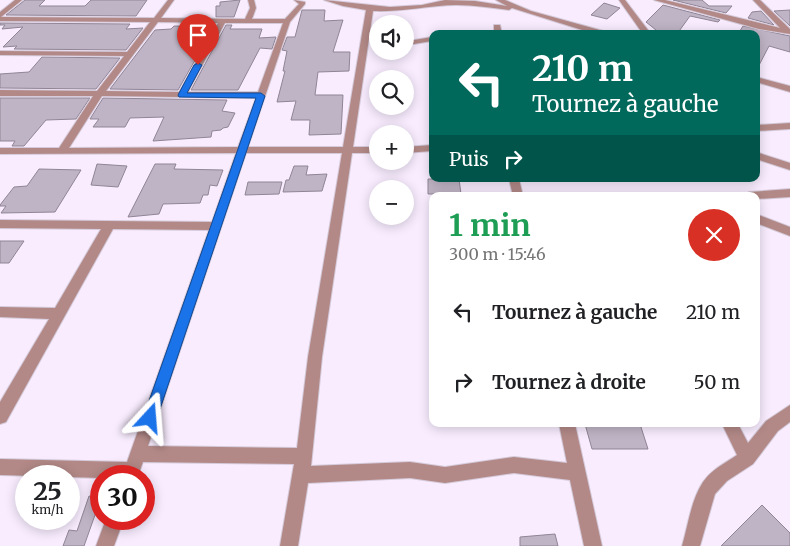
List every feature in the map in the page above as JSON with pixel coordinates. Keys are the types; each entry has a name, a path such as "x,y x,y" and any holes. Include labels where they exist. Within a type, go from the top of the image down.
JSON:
{"street":[{"path":"0,15 19,0"},
{"path":"63,150 99,94 172,0"},
{"path":"248,21 253,8 251,0"},
{"path":"327,0 370,9 406,9 439,4 475,3 529,12"},
{"path":"439,4 453,0"},
{"path":"500,0 529,12 590,30"},
{"path":"622,0 643,30"},
{"path":"657,0 762,27 790,32"},
{"path":"689,0 699,11"},
{"path":"756,0 786,26 790,32"},
{"path":"134,465 287,21 303,1"},
{"path":"370,9 370,15"},
{"path":"0,19 287,21"},
{"path":"182,95 222,21"},
{"path":"762,27 786,26"},
{"path":"414,42 429,40"},
{"path":"289,546 304,456 315,357 346,150 369,49"},
{"path":"0,53 130,54"},
{"path":"760,80 790,89"},
{"path":"0,94 261,96"},
{"path":"760,128 790,126"},
{"path":"414,149 429,148"},
{"path":"0,151 369,150"},
{"path":"760,156 790,167"},
{"path":"760,195 790,193"},
{"path":"760,220 790,232"},
{"path":"0,224 216,226"},
{"path":"0,417 110,224"},
{"path":"0,312 58,314"},
{"path":"691,546 709,488 721,476 747,458 772,426 790,412"},
{"path":"568,427 593,546"},
{"path":"732,427 747,458"},
{"path":"138,454 304,456"},
{"path":"300,475 410,470 427,471 445,476 514,465 577,472"},
{"path":"0,467 90,471"},
{"path":"105,546 111,530"}],"building":[{"path":"25,0 45,0 39,6 85,6 91,0 147,0 136,16 6,15"},
{"path":"240,0 234,17 216,17 216,6 220,6 220,2"},
{"path":"673,0 702,0 709,6 732,6 726,13"},
{"path":"604,3 620,8 607,19 591,15"},
{"path":"663,5 720,20 718,22 690,16 680,30 656,30 646,22"},
{"path":"302,10 325,10 324,21 343,20 333,52 350,52 349,71 318,72 315,95 343,95 341,134 309,135 310,120 291,120 296,101 277,102 285,71 283,71 287,51 282,50 287,37 295,37"},
{"path":"790,10 790,26 774,11"},
{"path":"761,11 774,25 748,18 752,12"},
{"path":"0,23 130,24 126,29 143,28 126,50 14,49 17,46 3,47 23,27 2,29 5,25 0,25"},
{"path":"226,25 232,25 230,29 262,29 259,38 276,37 272,49 260,48 238,90 191,90"},
{"path":"174,26 214,27 178,90 110,89 155,30 171,29"},
{"path":"743,26 790,36 790,52 769,46 760,63 760,30 740,30"},
{"path":"42,57 120,58 96,89 0,88 0,74 29,72"},
{"path":"0,98 90,98 76,119 46,120 24,146 12,146 15,141 0,141"},
{"path":"103,98 227,100 222,111 235,113 228,127 212,131 211,137 153,141 164,117 130,118 125,127 93,127 99,119 90,119"},
{"path":"97,164 127,166 118,187 91,185"},
{"path":"155,164 176,164 174,169 223,170 217,186 210,185 208,195 203,195 200,203 163,204 159,214 128,217"},
{"path":"294,166 308,166 306,175 327,174 322,191 283,192 286,180 289,180"},
{"path":"39,169 81,170 55,212 1,213 6,206 0,205 14,187 27,186"},
{"path":"428,179 429,182 459,182 461,192 429,192 428,194"},
{"path":"248,182 282,182 279,194 245,195"},
{"path":"0,241 24,241 9,263 0,263"},
{"path":"586,427 641,427 648,449 592,449"},
{"path":"90,496 90,529 84,546 63,546 69,530 80,530 80,522"},
{"path":"762,505 790,533 790,546 721,546"},
{"path":"555,534 558,546 520,546 520,537"}],"route":[{"path":"150,418 261,96 182,95 198,65"}]}
